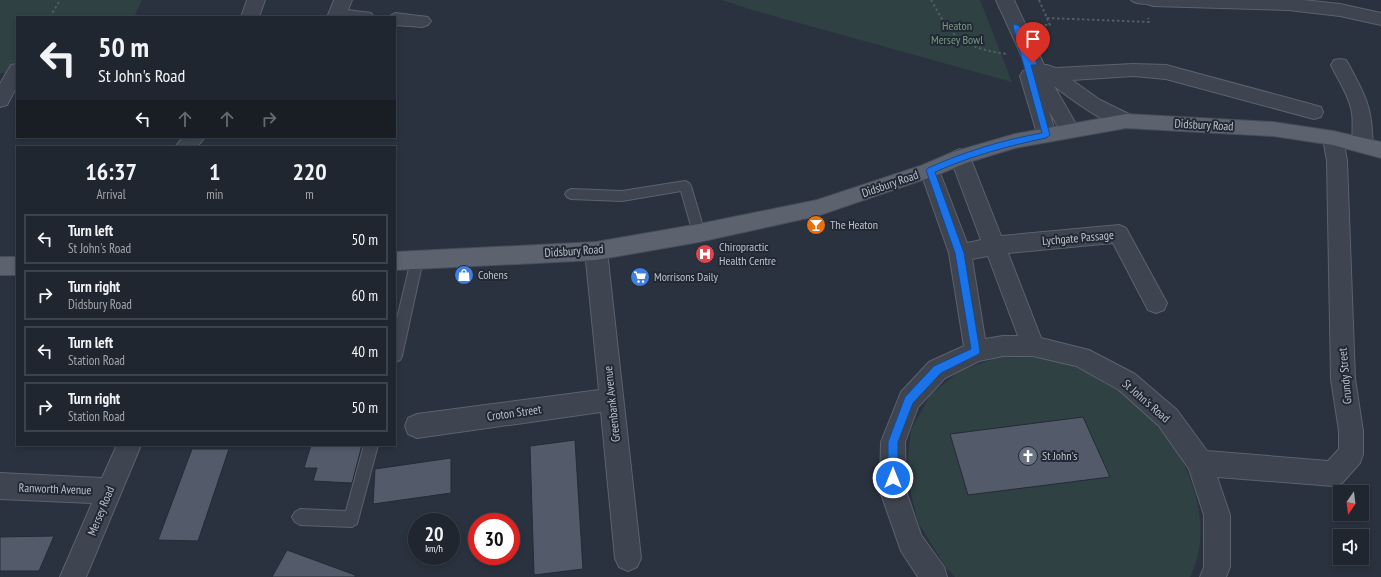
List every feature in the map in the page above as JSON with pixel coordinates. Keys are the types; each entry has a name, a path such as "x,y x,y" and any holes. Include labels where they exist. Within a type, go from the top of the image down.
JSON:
{"main road":[{"name":"Didsbury Road","path":"396,261 596,251 699,233 817,208 930,170 960,157 1015,141 1126,121 1273,129 1333,138 1372,147"},
{"path":"0,266 16,266"}],"street":[{"path":"250,16 256,0"},
{"path":"343,0 337,15 351,16"},
{"path":"1005,0 1039,75 1070,131"},
{"path":"1153,0 1288,4 1340,10 1381,19"},
{"path":"396,19 422,21"},
{"path":"1016,26 1029,50 1039,75 1046,135"},
{"path":"1340,65 1359,103 1372,147"},
{"path":"1039,75 1133,70 1166,72 1314,112"},
{"path":"0,100 16,72"},
{"path":"1039,75 1093,105 1126,121"},
{"path":"186,146 194,138"},
{"name":"Grundy Street","path":"1200,463 1333,474 1352,454 1351,431 1343,379 1337,161 1333,138"},
{"path":"960,157 1033,346"},
{"path":"930,170 960,253 976,351"},
{"name":"Lychgate Passage","path":"960,253 994,246 1119,234 1156,303"},
{"name":"Greenbank Avenue","path":"596,251 628,558"},
{"name":"St John's Road","path":"934,577 910,542 893,491 893,442 909,400 937,370 976,351 1003,346 1033,346 1081,357 1127,382 1168,418 1200,463 1217,515 1217,567 1213,577"},
{"name":"Croton Street","path":"416,426 611,399"},
{"name":"Mersey Road","path":"77,576 109,491 129,446"},
{"name":"Ranworth Avenue","path":"0,486 109,491"}],"lane":[{"path":"1136,0 1153,0"},
{"path":"571,194 622,196 685,186 699,233"},
{"path":"396,352 418,260"},
{"path":"300,517 352,519 371,446"}],"path":[{"path":"51,16 60,0"},
{"path":"931,0 951,32 968,44 984,50 1004,54"},
{"path":"1047,18 1149,22 1142,0"}],"green space":[{"path":"0,0 142,0 134,16 16,16 16,73 0,73"},
{"name":"Heaton Mersey Bowl","path":"722,0 980,0 1012,82 756,11"},
{"path":"1000,357 1042,358 1059,361 1081,369 1096,376 1128,396 1156,421 1174,446 1183,463 1197,500 1200,520 1200,540 1197,559 1190,577 955,577 946,568 918,522 906,474 911,430 930,395 961,370"}],"building":[{"name":"St John's","path":"1083,417 1110,477 968,495 950,434"},
{"path":"575,440 583,569 534,575 530,446"},
{"path":"311,446 362,446 352,483 313,481 317,468 304,468"},
{"path":"192,449 229,449 198,541 158,540"},
{"path":"451,458 451,493 373,504 375,469"},
{"path":"54,536 39,571 0,571 0,537"},
{"path":"287,550 355,575 355,577 272,577"}],"place":[{"name":"The Heaton","path":"816,225"},
{"name":"Chiropractic Health Centre","path":"705,254"},
{"name":"Cohens","path":"464,275"},
{"name":"Morrisons Daily","path":"640,277"},
{"name":"St John's","path":"1028,456"}],"route":[{"path":"893,478 893,442 909,400 937,370 976,351 960,253 930,170 960,157 1015,141 1046,135 1016,26 1029,50 1033,63"}]}
